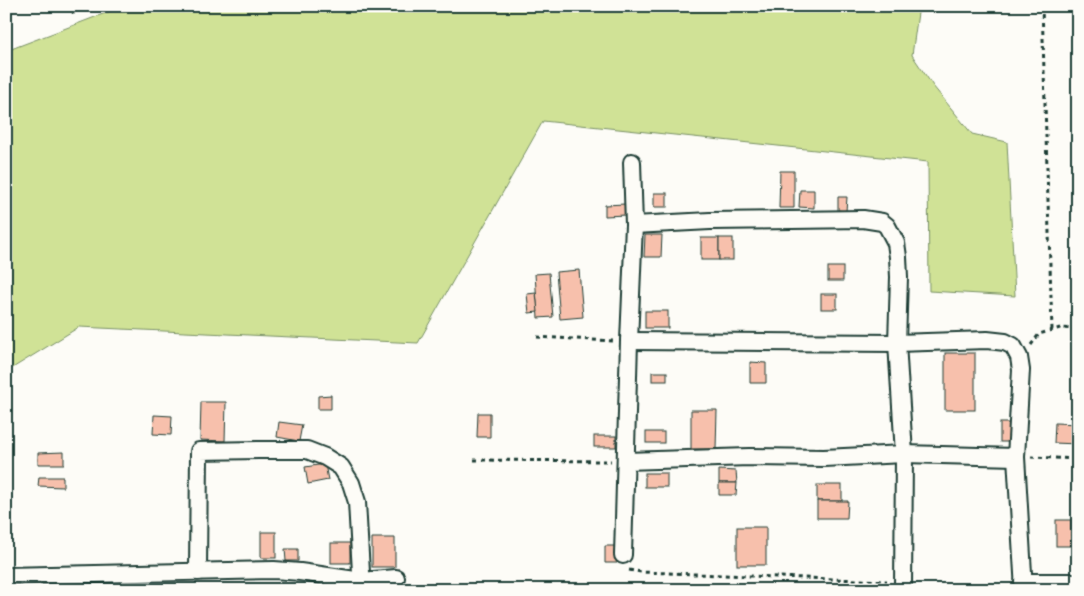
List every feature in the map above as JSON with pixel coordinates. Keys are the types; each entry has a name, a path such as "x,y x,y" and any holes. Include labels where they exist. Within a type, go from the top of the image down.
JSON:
{"street":[{"path":"623,555 634,225 632,162"},
{"path":"634,225 710,220 863,219 882,222 892,234 898,257 899,277 897,343 904,454 903,586"},
{"path":"629,341 897,343 987,340 1005,342 1013,346 1020,362 1021,378 1016,457 1023,586 1078,582"},
{"path":"198,572 199,452 306,450 326,457 341,466 351,483 357,502 362,585"},
{"path":"626,461 749,457 824,458 904,454 1016,457"},
{"path":"6,576 95,582 198,572 274,570 300,572 362,585 396,578"}],"path":[{"path":"73,14 76,6"},
{"path":"1042,6 1052,330"},
{"path":"1020,362 1039,334 1060,328 1078,329"},
{"path":"537,337 629,341"},
{"path":"1016,457 1078,460"},
{"path":"474,460 626,461"},
{"path":"623,555 625,567 629,570 642,572 903,586"}],"green space":[{"path":"124,6 919,6 912,55 933,86 972,134 1007,142 1015,296 929,291 928,162 543,121 418,343 79,327 6,372 6,51"}],"building":[{"path":"780,171 794,171 794,208 779,208"},
{"path":"800,190 814,190 814,208 799,207"},
{"path":"654,193 667,193 667,207 654,207"},
{"path":"838,197 847,197 846,211 838,210"},
{"path":"625,204 626,215 605,216 605,205"},
{"path":"645,235 662,235 661,257 644,257"},
{"path":"701,238 719,238 719,260 701,260"},
{"path":"719,238 733,238 733,260 719,260"},
{"path":"828,267 843,267 843,281 828,281"},
{"path":"579,270 583,317 560,319 556,272"},
{"path":"549,273 553,317 538,318 535,274"},
{"path":"536,293 538,312 529,313 527,294"},
{"path":"821,294 837,294 837,309 821,309"},
{"path":"645,311 668,311 668,328 645,328"},
{"path":"945,353 975,353 975,410 945,410"},
{"path":"750,362 766,363 766,383 750,383"},
{"path":"652,372 667,372 667,381 652,381"},
{"path":"331,395 331,409 318,409 318,396"},
{"path":"201,402 226,402 225,441 200,440"},
{"path":"691,410 717,410 716,449 691,449"},
{"path":"478,413 490,413 490,437 477,437"},
{"path":"154,415 172,416 171,435 153,434"},
{"path":"279,422 302,425 299,441 277,437"},
{"path":"1000,423 1009,423 1009,442 1000,442"},
{"path":"1055,423 1078,424 1078,444 1054,443"},
{"path":"646,432 664,432 664,443 646,443"},
{"path":"594,436 616,436 616,447 594,447"},
{"path":"64,452 64,464 38,464 38,453"},
{"path":"325,464 328,480 308,484 305,467"},
{"path":"719,470 736,471 737,483 719,483"},
{"path":"645,473 667,473 667,487 645,487"},
{"path":"39,477 63,477 63,487 38,486"},
{"path":"719,483 737,483 736,495 719,495"},
{"path":"817,485 842,485 842,501 817,501"},
{"path":"817,501 848,501 847,518 817,518"},
{"path":"1056,520 1071,520 1071,546 1056,546"},
{"path":"737,527 766,527 766,565 737,565"},
{"path":"261,532 276,532 276,558 261,558"},
{"path":"372,538 395,538 395,567 372,567"},
{"path":"331,543 350,543 350,563 331,563"},
{"path":"605,546 618,546 617,563 605,563"},
{"path":"285,549 298,549 298,561 286,561"}]}
